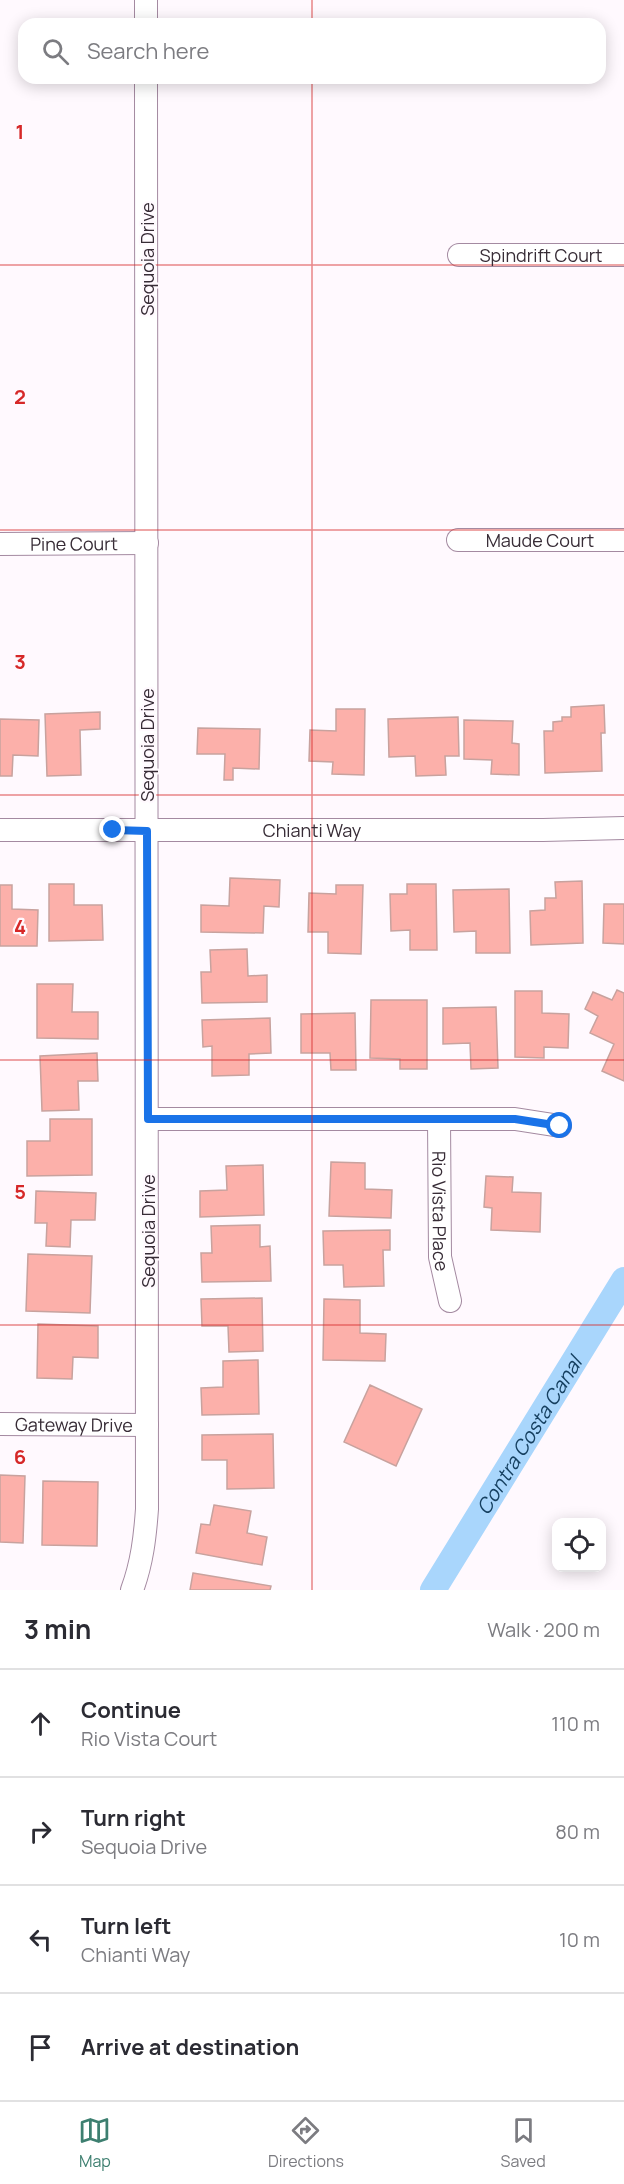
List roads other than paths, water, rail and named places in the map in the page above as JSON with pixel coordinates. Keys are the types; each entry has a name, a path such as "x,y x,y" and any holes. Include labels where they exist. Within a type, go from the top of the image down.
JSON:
{"street":[{"path":"146,0 146,18"},
{"name":"Sequoia Drive","path":"132,1590 145,1542 147,1509 146,84"},
{"name":"Spindrift Court","path":"459,255 624,255"},
{"name":"Maude Court","path":"458,540 624,540"},
{"name":"Pine Court","path":"0,543 147,543"},
{"name":"Chianti Way","path":"0,830 624,828"},
{"path":"148,1119 515,1119 560,1126"},
{"name":"Rio Vista Place","path":"439,1119 440,1257 450,1301"},
{"name":"Gateway Drive","path":"0,1424 147,1425"}],"waterway":[{"name":"Contra Costa Canal","path":"433,1590 624,1280"}]}
